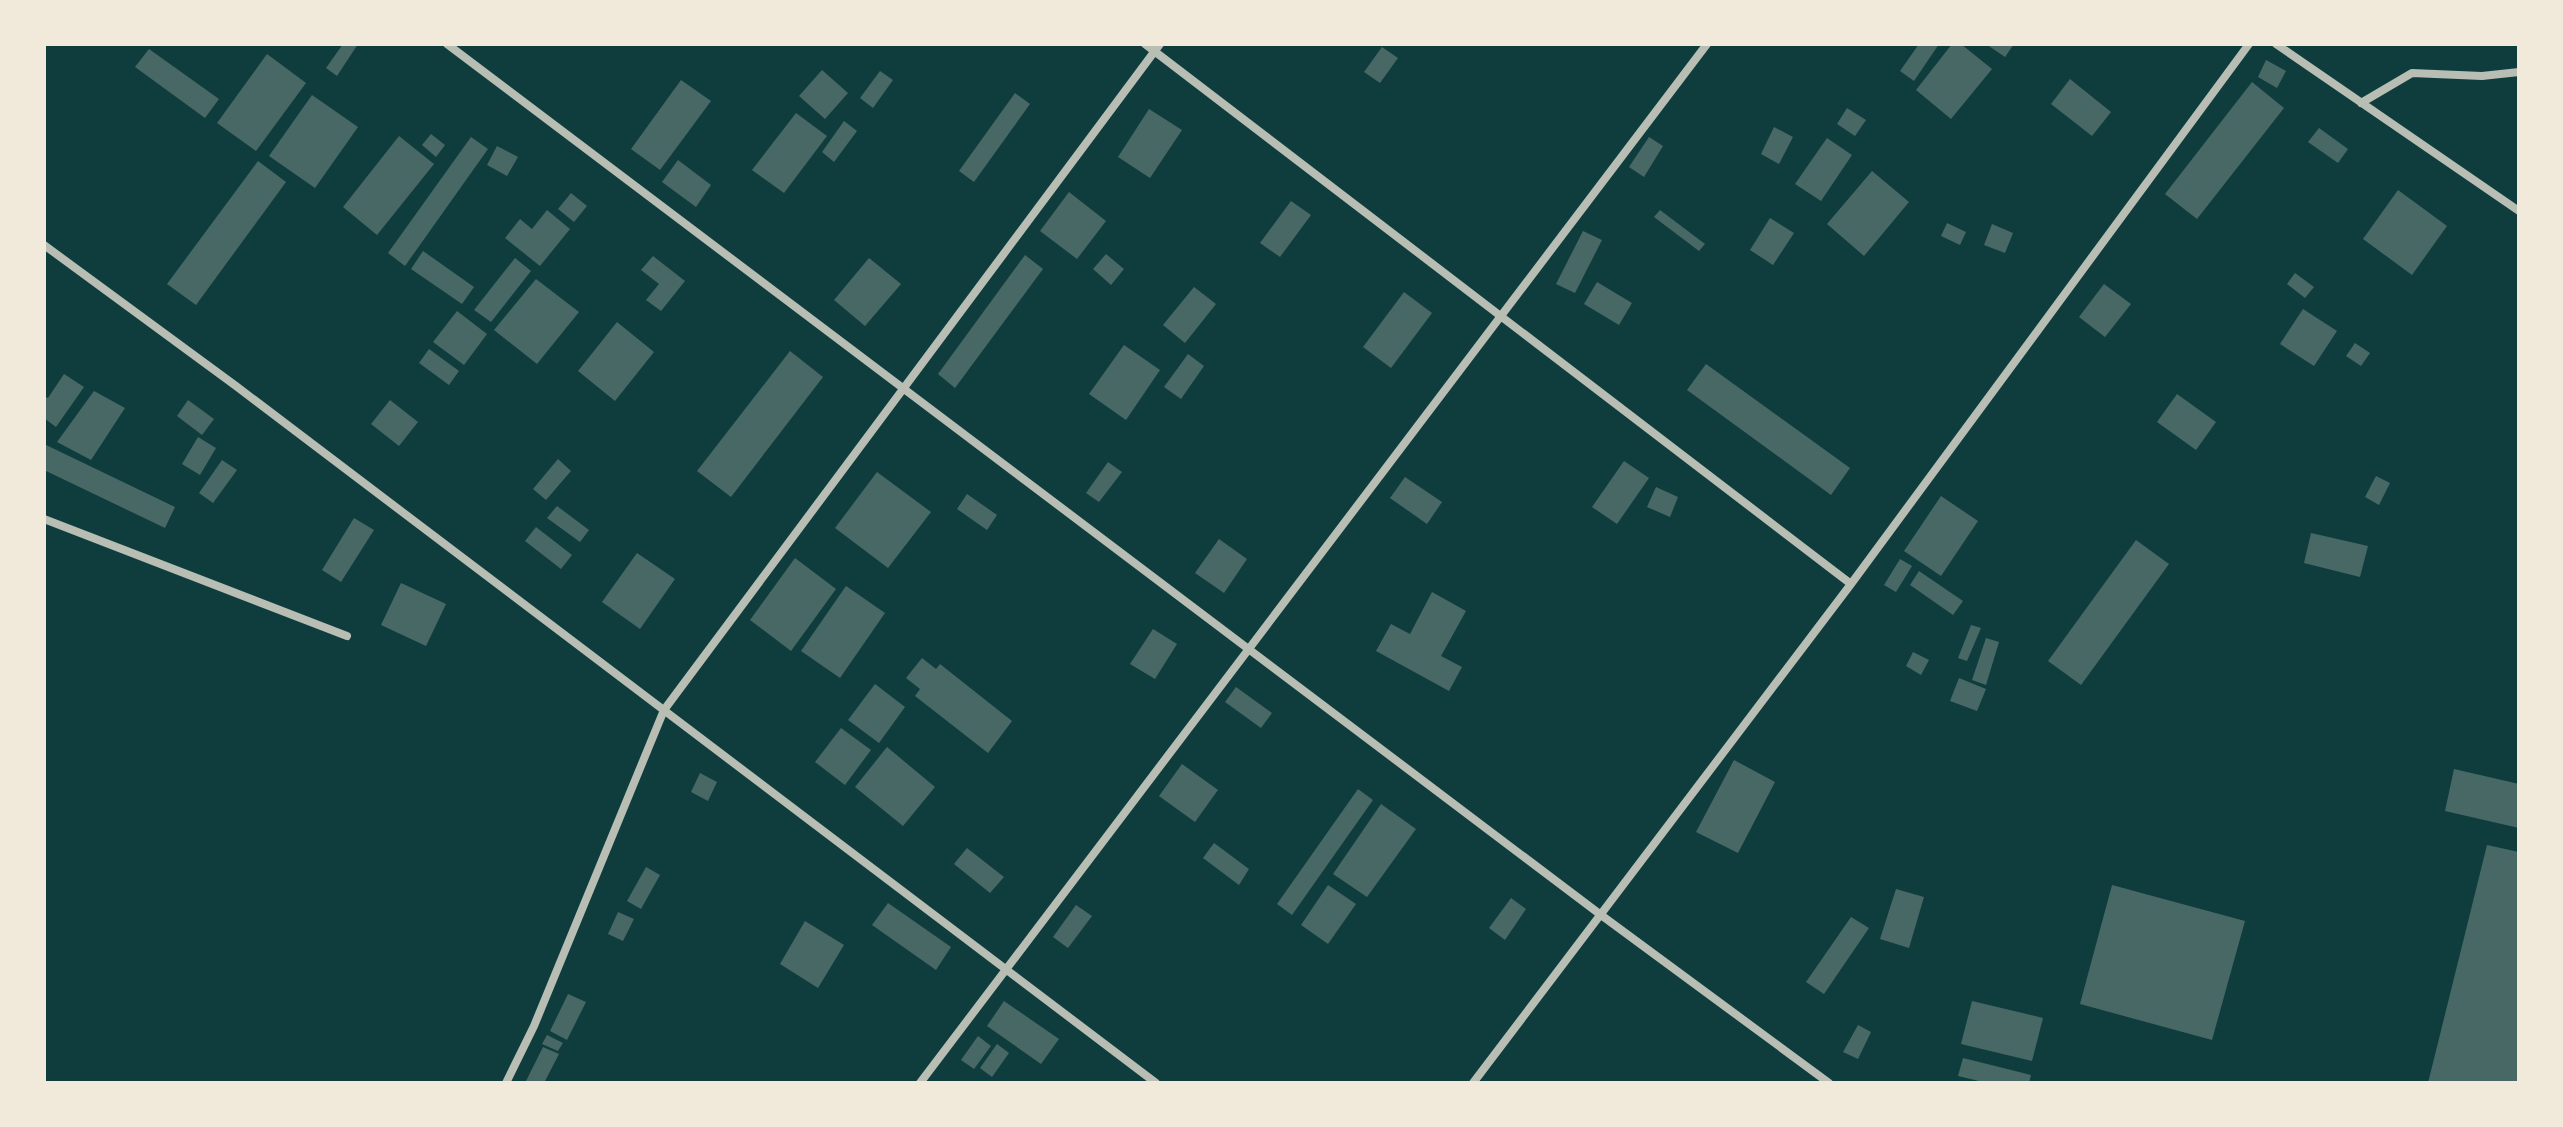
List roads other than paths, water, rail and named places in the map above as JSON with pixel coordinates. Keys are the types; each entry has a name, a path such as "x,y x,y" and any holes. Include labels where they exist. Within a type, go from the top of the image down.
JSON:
{"street":[{"path":"447,44 1601,915 1829,1083"},
{"path":"1145,44 1157,48 1851,584"},
{"path":"920,1083 1707,44"},
{"path":"1473,1083 1851,584 2249,44"},
{"path":"2276,44 2519,211"},
{"path":"506,1083 534,1026 664,710 1157,48"},
{"path":"2361,103 2412,73 2482,76 2519,72"},
{"path":"44,245 236,386 1156,1083"},
{"path":"44,519 347,636"}]}
